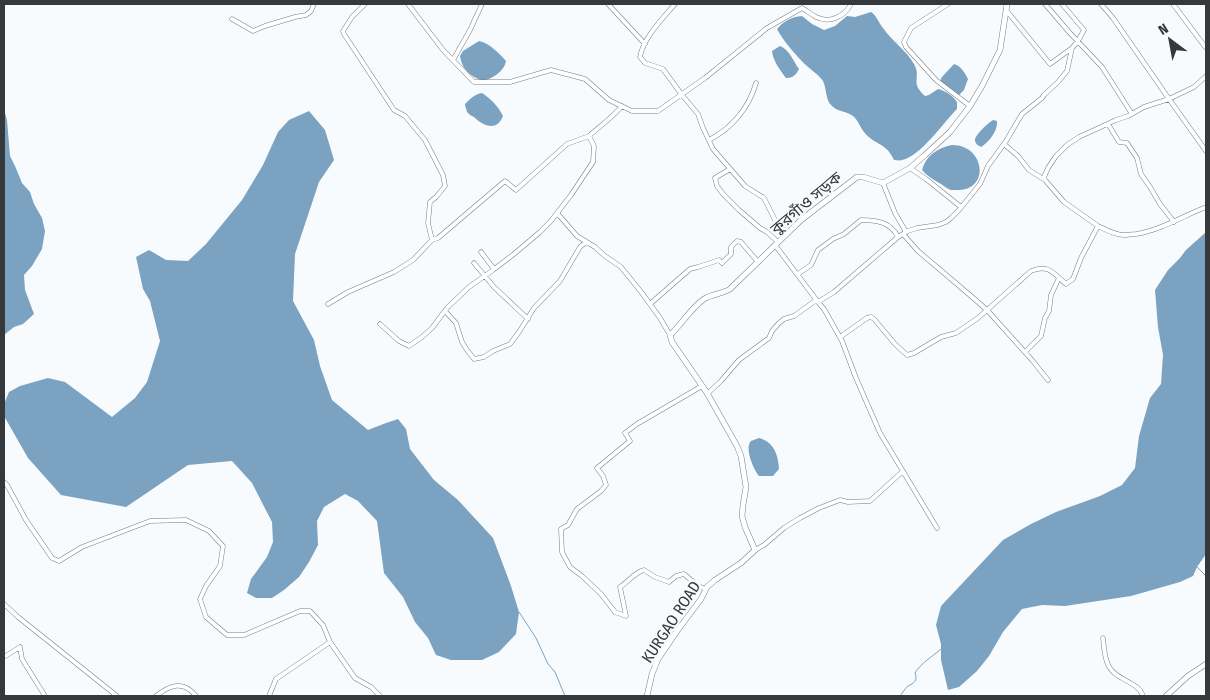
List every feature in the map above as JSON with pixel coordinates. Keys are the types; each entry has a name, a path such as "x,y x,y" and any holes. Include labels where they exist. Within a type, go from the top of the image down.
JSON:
{"street":[{"path":"232,19 253,31 306,15 311,11 314,4"},
{"path":"365,4 352,16 343,31 344,34 394,110 404,116 425,140 443,174 445,186 430,202 428,222 432,240"},
{"path":"408,4 443,50 474,82 510,82 551,70 585,79 609,100 632,111 658,111 705,78 767,28 808,4"},
{"path":"453,60 482,4"},
{"path":"608,4 645,44"},
{"path":"675,4 651,33 641,50 640,57 645,63 663,70 698,114 713,149 744,186 764,198 775,220 787,233"},
{"path":"802,8 817,18 828,20 838,18 851,4"},
{"path":"948,4 911,28 904,42 906,47 936,80 970,106"},
{"path":"1045,4 1102,67 1132,114"},
{"path":"1006,6 1050,64 1072,48 1084,30 1062,4"},
{"path":"1101,4 1206,151"},
{"path":"1173,4 1206,48"},
{"path":"1006,6 1000,50 970,106 950,132 910,168 883,183 904,233 918,251 986,310 1048,380"},
{"path":"708,394 739,360 769,338 779,323 834,292 904,233 917,228 938,225 951,218 980,184 988,166 1022,114 1042,98 1066,71 1072,48"},
{"path":"1045,180 1044,177 1048,168 1056,156 1079,136 1169,99 1194,87 1206,76"},
{"path":"709,140 726,130 734,121 749,102 756,83"},
{"path":"328,304 348,292 394,272 412,260 432,240 438,238 505,181 516,190 567,144 589,136 607,122 622,106"},
{"path":"1108,124 1119,142 1127,143 1132,150 1141,174 1174,222"},
{"path":"380,324 399,341 409,346 422,337 468,287 494,270 540,232 594,162 594,146 589,136"},
{"path":"1004,144 1018,156 1029,170 1045,180 1064,202 1098,226 1110,232 1124,235 1143,232 1174,222 1206,207"},
{"path":"910,168 926,178 961,207"},
{"path":"730,169 715,178 717,186 739,210 767,232 777,243 824,309 848,354 856,378 880,433 937,528"},
{"name":"কুরগাঁও সড়ক","path":"670,336 702,300 730,289 787,233 812,211 857,177 883,183"},
{"path":"557,212 578,236 629,276 650,304 672,342 708,394 741,456 746,487 742,516 755,550 784,528 820,508 840,500 848,502 870,501 903,471"},
{"path":"798,274 811,265 818,250 833,239 844,234 861,220 873,220 888,224 895,230 898,237"},
{"path":"840,337 871,317 907,355 914,353 941,337 956,333 978,318 1031,272 1040,268 1047,268 1066,284 1073,279 1081,258 1098,226"},
{"path":"650,304 690,268 719,260 722,263 731,254 731,247 737,241 741,242 758,262"},
{"path":"445,311 456,324 462,342 474,359 484,357 510,344 534,308 560,281 580,247 586,242"},
{"path":"481,252 494,270"},
{"path":"474,263 486,275 494,287 528,319"},
{"path":"1025,352 1041,336 1045,318 1049,311 1051,295 1059,278"},
{"path":"702,386 637,424 626,433 630,441 597,468 606,486 578,509 568,525 561,530 562,552 570,567 601,594 615,612 626,616 620,587 628,582 638,571 644,570 654,577 669,582 676,576 684,574 698,586 706,589"},
{"path":"4,482 26,520 52,558 59,561 82,547 150,521 186,520 209,531 223,546 220,566 206,586 200,600 206,617 227,636 244,635 300,612 310,611 323,625 330,642 356,678 371,686 380,696"},
{"name":"KURGAO ROAD","path":"647,696 658,659 701,599 707,586 741,563 755,550"},
{"path":"4,604 18,618 117,696"},
{"path":"1103,638 1107,663 1112,671 1138,688 1142,696"},
{"path":"269,696 276,679 330,642"},
{"path":"4,657 20,647 22,659 45,696"},
{"path":"1166,696 1188,676 1206,664"},
{"path":"156,696 176,685 184,686 196,696"}],"water":[{"path":"871,12 914,64 920,91 925,96 938,89 951,95 957,102 957,109 924,146 909,157 901,160 894,160 884,147 864,132 853,116 830,104 823,81 794,53 777,29 788,20 802,16 824,30 835,26 847,16 855,17"},
{"path":"479,41 490,46 506,61 503,68 497,74 483,81 467,72 460,56 463,51"},
{"path":"780,46 789,53 799,69 791,77 786,78 774,58 772,51"},
{"path":"954,64 961,68 968,79 964,90 959,95 940,81"},
{"path":"482,93 494,103 503,116 494,126 481,123 467,112 465,104"},
{"path":"4,110 7,120 10,156 22,183 30,192 42,218 45,231 42,249 24,275 25,290 34,314 23,324 14,327 4,335"},
{"path":"309,111 325,130 334,160 319,182 295,254 293,301 314,340 320,366 332,400 368,430 398,419 406,429 410,449 434,480 458,500 493,538 519,612 516,634 499,652 482,660 451,660 436,655 428,638 415,622 403,597 384,573 377,521 358,501 345,494 324,507 317,521 318,545 299,577 272,598 256,598 247,593 251,579 267,557 273,542 272,522 252,483 232,461 188,465 126,507 61,495 28,458 4,416 4,404 9,392 20,386 48,378 65,382 112,417 135,398 147,382 160,341 150,301 143,289 136,257 149,250 166,260 188,261 206,244 242,200 263,165 278,132 289,120"},
{"path":"993,120 997,121 994,132 990,139 981,147 975,140 977,135"},
{"path":"952,145 963,147 977,159 980,167 979,175 976,183 969,188 951,190 922,170 926,160 933,153"},
{"path":"1206,232 1206,554 1193,576 1180,582 1131,596 1065,606 1042,605 1022,609 1003,632 989,656 977,671 959,687 948,690 936,625 941,606 1003,540 1056,512 1100,496 1122,485 1135,468 1139,436 1150,398 1161,384 1163,355 1158,327 1155,290 1168,270"},
{"path":"759,438 772,446 778,458 779,469 773,476 759,476 752,464 749,444 751,441"}],"waterway":[{"path":"1196,566 1206,576"},
{"path":"519,612 536,638 548,664 555,672 565,696"},
{"path":"900,696 915,681 917,669 941,649"}]}
